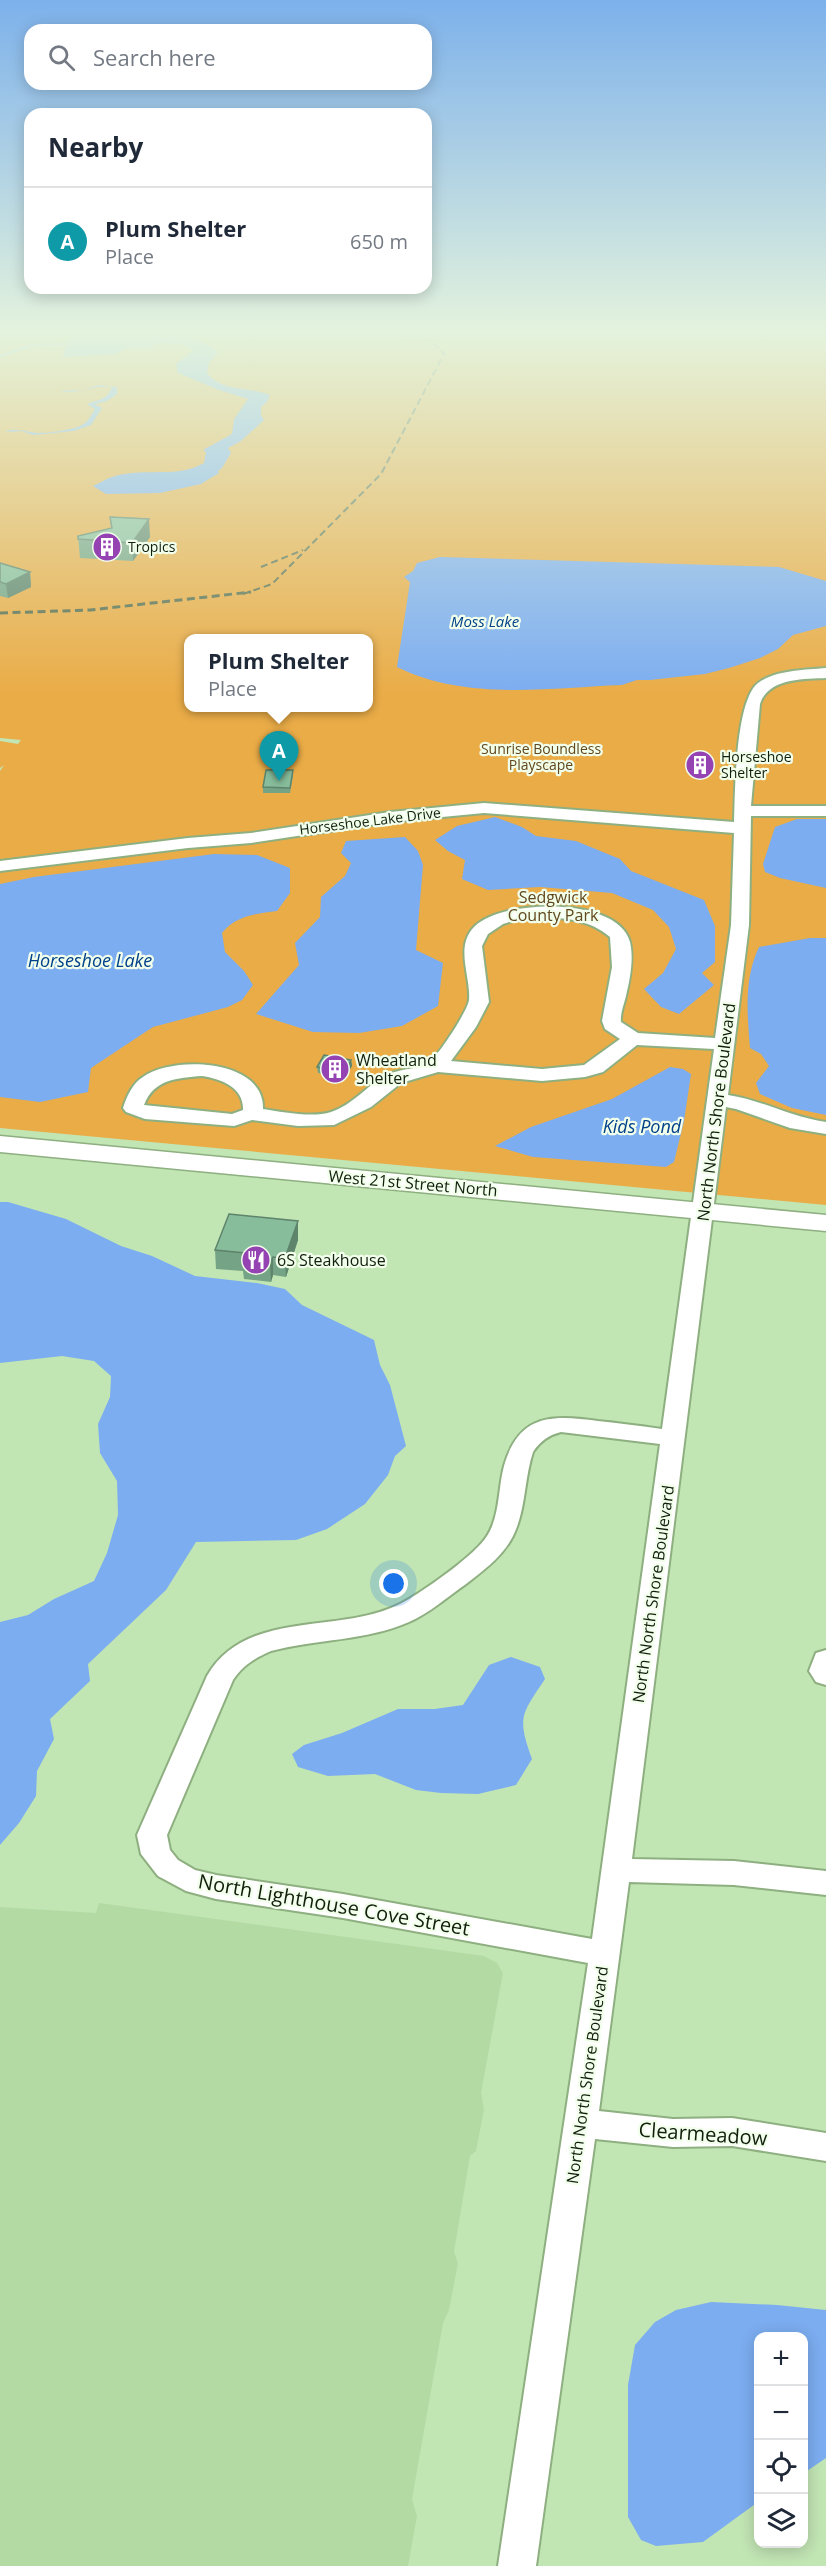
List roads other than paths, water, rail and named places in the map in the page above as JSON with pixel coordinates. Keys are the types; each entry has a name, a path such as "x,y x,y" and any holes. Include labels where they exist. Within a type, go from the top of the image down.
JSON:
{"main road":[{"name":"West 21st Street North","path":"0,1144 702,1220 826,1241"},
{"name":"West 21st Street North","path":"0,1162 702,1220 826,1222"}],"street":[{"name":"North North Shore Boulevard","path":"517,2566 605,1954 740,925 741,820 745,754 756,695 767,685 783,679 826,673"},
{"name":"Horseshoe Lake Drive","path":"0,866 188,843 251,838 379,818 484,808 741,820 826,811"},
{"path":"437,1066 466,1027 479,1002 472,946 474,937 489,922 518,912 570,914 609,926 618,934 621,943 621,968 610,1018 612,1025 633,1039 725,1044"},
{"path":"250,1114 254,1108 252,1098 238,1079 226,1074 202,1070 172,1072 148,1081 139,1089 133,1108 145,1113 234,1120 250,1114 298,1120 334,1119 364,1103 394,1079 437,1066 542,1075 585,1071 596,1068 633,1039"},
{"path":"717,1100 740,1103 797,1124 826,1128"},
{"name":"North Lighthouse Cove Street","path":"605,1954 344,1906 216,1887 186,1879 168,1868 156,1854 152,1835 221,1676 233,1660 251,1648 272,1641 393,1619 421,1604 491,1549 501,1534 521,1448 530,1436 546,1426 561,1424 673,1438"},
{"path":"826,1660 823,1671 826,1675"},
{"path":"616,1870 734,1873 826,1883"},
{"name":"Clearmeadow","path":"579,2123 672,2133 732,2132 826,2147"}],"water":[{"path":"206,454 231,454 218,471 219,473 201,484 160,493 106,494 93,486 112,477 126,474 182,471 204,463"},
{"name":"Moss Lake","path":"440,557 779,567 826,581 826,626 793,635 778,649 760,658 705,674 637,680 622,685 536,690 450,685 423,678 397,667 410,582 404,577 413,571 417,563"},
{"path":"495,817 522,827 536,836 576,841 620,859 631,871 704,900 715,926 715,962 702,973 714,985 679,1014 661,1007 644,989 663,973 676,949 669,927 653,910 612,893 540,887 488,890 462,879 465,860 448,851 435,840 457,826"},
{"path":"797,819 826,819 826,888 780,878 765,872 763,864 775,827"},
{"path":"405,837 418,851 423,865 416,950 443,963 438,1006 402,1026 359,1033 313,1032 256,1014 299,965 295,943 320,917 321,897 345,876 351,863 341,853 346,841"},
{"name":"Horseshoe Lake","path":"214,854 257,855 290,868 290,893 277,911 240,919 222,933 225,952 244,971 253,985 242,1000 228,1007 153,1027 91,1068 88,1092 40,1102 0,1097 0,884 34,877"},
{"path":"810,938 826,938 826,1115 792,1108 760,1094 756,1083 769,1066 761,1054 750,1048 749,983 759,947"},
{"name":"Kids Pond","path":"670,1067 683,1069 691,1074 684,1121 674,1162 666,1167 533,1157 495,1146 531,1127 612,1099"},
{"path":"0,1202 8,1202 66,1219 121,1246 152,1256 195,1276 257,1283 285,1289 302,1305 374,1340 380,1365 390,1385 406,1446 395,1456 388,1475 365,1504 327,1529 296,1540 196,1542 166,1590 88,1664 90,1681 50,1719 54,1739 37,1771 36,1796 19,1823 0,1845 0,1622 28,1615 54,1599 94,1581 107,1553 118,1515 117,1481 100,1453 98,1424 110,1397 111,1376 94,1361 62,1356 0,1363"},
{"path":"511,1657 540,1667 545,1679 526,1709 524,1734 532,1759 516,1785 478,1794 441,1793 416,1790 375,1774 328,1776 298,1767 292,1754 304,1745 342,1733 398,1709 435,1709 463,1705 489,1665"},
{"path":"711,2302 826,2310 826,2458 808,2470 808,2332 754,2332 754,2505 703,2542 656,2546 641,2540 628,2517 628,2385 635,2345 655,2322 676,2310"}],"railway":[{"path":"248,592 272,584 381,474 392,454"},
{"path":"261,567 303,550"},
{"path":"0,613 90,610 248,592"},
{"path":"243,594 248,592"}],"place":[{"name":"Tropics","path":"107,547"},
{"name":"Horseshoe Shelter","path":"700,765"},
{"name":"Plum Shelter","path":"279,781"},
{"name":"Wheatland Shelter","path":"335,1069"},
{"name":"6S Steakhouse","path":"256,1260"}],"park label":[{"name":"Sunrise Boundless Playscape","path":"541,758"},
{"name":"Sedgwick County Park","path":"553,906"}]}
